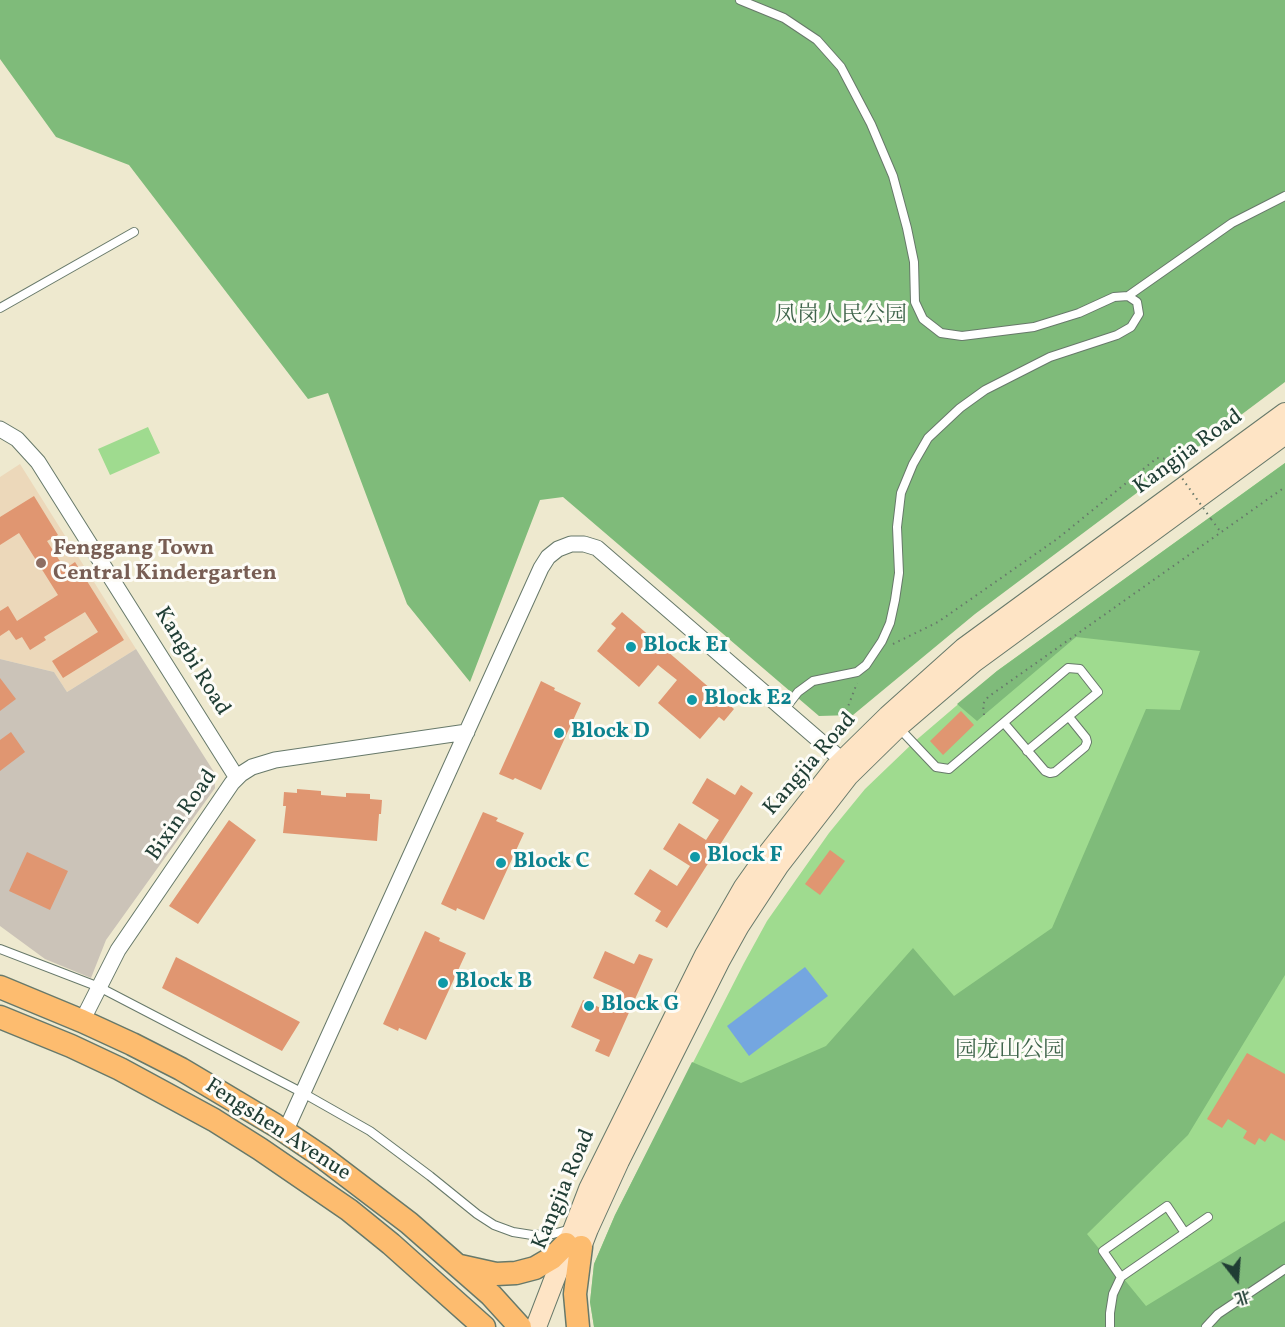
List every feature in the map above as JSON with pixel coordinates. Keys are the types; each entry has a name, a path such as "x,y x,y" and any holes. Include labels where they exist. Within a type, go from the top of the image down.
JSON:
{"main road":[{"name":"Fengshen Avenue","path":"0,987 82,1021 181,1069 285,1132 366,1188 459,1265 520,1327"},
{"name":"Fengshen Avenue","path":"0,1017 120,1069 214,1120 349,1210 430,1277 484,1327"},
{"path":"459,1265 496,1274 516,1273 552,1258 573,1240"},
{"path":"573,1240 578,1327"},
{"path":"430,1277 445,1298 458,1327"}],"street":[{"name":"Kangjia Road","path":"536,1327 573,1240 619,1161 734,935 758,895 848,765 893,721 937,672 991,627 1285,413"},
{"name":"Kangbi Road","path":"0,429 17,439 38,462 237,778"},
{"name":"Kangjia Road","path":"893,721 947,684 1001,641 1285,434"},
{"path":"285,1132 541,568 548,557 558,549 571,544 584,544 597,548 848,765"},
{"name":"Bixin Road","path":"82,1021 118,950 237,778 252,767 275,760 467,732"},
{"name":"Kangjia Road","path":"549,1327 573,1240"}],"lane":[{"path":"740,0 783,18 817,40 841,67 871,124 892,176 914,262 915,302 923,319 941,333 962,336 1034,327 1079,313 1114,297 1128,296 1232,222 1285,196"},
{"path":"0,308 134,232"},
{"path":"784,710 798,692 813,681 857,672 874,654 890,623 895,600 898,573 897,527 901,493 913,464 928,438 960,408 985,390 1050,357 1117,335 1131,327 1139,314 1137,302 1128,296"},
{"path":"893,721 936,767 945,769 954,767 1068,668 1080,669 1098,692 1028,751"},
{"path":"1004,723 1045,771 1050,773 1055,772 1085,747 1087,742 1068,717"},
{"path":"0,949 99,987 370,1131 494,1225 513,1232 553,1234 573,1240"},
{"path":"1121,1277 1103,1251 1167,1206 1185,1233"},
{"path":"1110,1327 1113,1294 1121,1277 1208,1217"},
{"path":"1206,1327 1218,1314 1285,1269"}],"path":[{"path":"874,654 938,622 1057,538 1157,458 1168,459 1221,532"},
{"path":"984,715 983,704 988,697 1285,487"},
{"path":"845,735 846,712 857,682 857,672"}],"shaded area":[{"name":"Fenggang Town Central Kindergarten","path":"20,464 136,649 67,692 54,672 0,659 0,477"},
{"path":"136,649 214,772 215,788 106,940 91,978 45,959 0,926 0,659 54,672 67,692"}],"green space":[{"name":"凤岗人民公园","path":"0,0 1285,0 1285,382 975,614 853,715 819,716 563,497 540,500 470,682 407,604 328,393 308,399 129,165 56,137 0,59"},
{"path":"148,427 160,453 110,475 98,449"},
{"name":"园龙山公园","path":"1285,463 1285,1327 594,1327 590,1302 594,1264 615,1215 767,921 829,833 865,789 914,742 997,671"},
{"name":"园龙山公园","path":"1285,463 1285,975 1188,1135 1087,1234 1146,1306 1285,1221 1285,1327 594,1327 590,1302 594,1264 615,1215 692,1062 741,1083 826,1046 913,948 954,996 1052,928 1146,709 1180,710 1200,651 1076,637 977,721 957,704 997,671"}],"water":[{"path":"805,967 828,996 749,1056 727,1026"}],"building":[{"path":"34,496 58,535 47,541 65,569 75,562 124,640 63,678 52,661 98,632 85,612 44,637 46,640 30,650 22,637 16,640 9,630 0,636 0,611 8,606 17,621 58,595 19,533 0,545 0,517"},
{"path":"622,612 734,709 724,721 719,717 700,739 658,703 677,680 658,665 639,687 597,651 616,628 611,624"},
{"path":"0,678 16,699 0,711"},
{"name":"Block D","path":"541,681 581,703 541,790 515,778 513,780 499,774"},
{"path":"961,711 974,725 943,755 930,741"},
{"path":"11,732 25,752 0,771 0,740"},
{"name":"Block F","path":"707,778 735,795 741,785 753,793 667,928 655,921 661,911 634,894 650,869 677,886 690,866 663,849 679,823 706,840 719,820 692,803"},
{"path":"297,789 321,791 321,795 346,797 346,793 370,794 370,799 382,800 377,841 283,833 286,806 283,806 284,792 297,793"},
{"name":"Block C","path":"483,812 498,818 496,821 524,833 484,920 457,908 456,911 441,904"},
{"path":"229,820 256,840 198,924 169,906"},
{"path":"830,850 845,861 820,895 805,884"},
{"path":"27,852 68,871 50,910 9,891"},
{"name":"Block B","path":"425,931 440,938 439,941 466,953 426,1040 399,1028 398,1031 383,1024"},
{"name":"Block G","path":"605,951 634,964 639,954 653,959 609,1057 595,1051 600,1040 571,1027 583,1000 612,1013 622,991 593,978"},
{"path":"176,957 300,1022 282,1051 162,988"},
{"path":"1247,1053 1285,1074 1285,1141 1271,1133 1265,1142 1259,1138 1255,1145 1243,1138 1247,1131 1228,1119 1222,1128 1207,1119"}],"place":[{"name":"Fenggang Town Central Kindergarten","path":"41,563"},
{"name":"Block E1","path":"631,647"},
{"name":"Block E2","path":"692,700"},
{"name":"Block D","path":"559,733"},
{"name":"Block F","path":"695,857"},
{"name":"Block C","path":"501,863"},
{"name":"Block B","path":"443,983"},
{"name":"Block G","path":"589,1006"}]}
